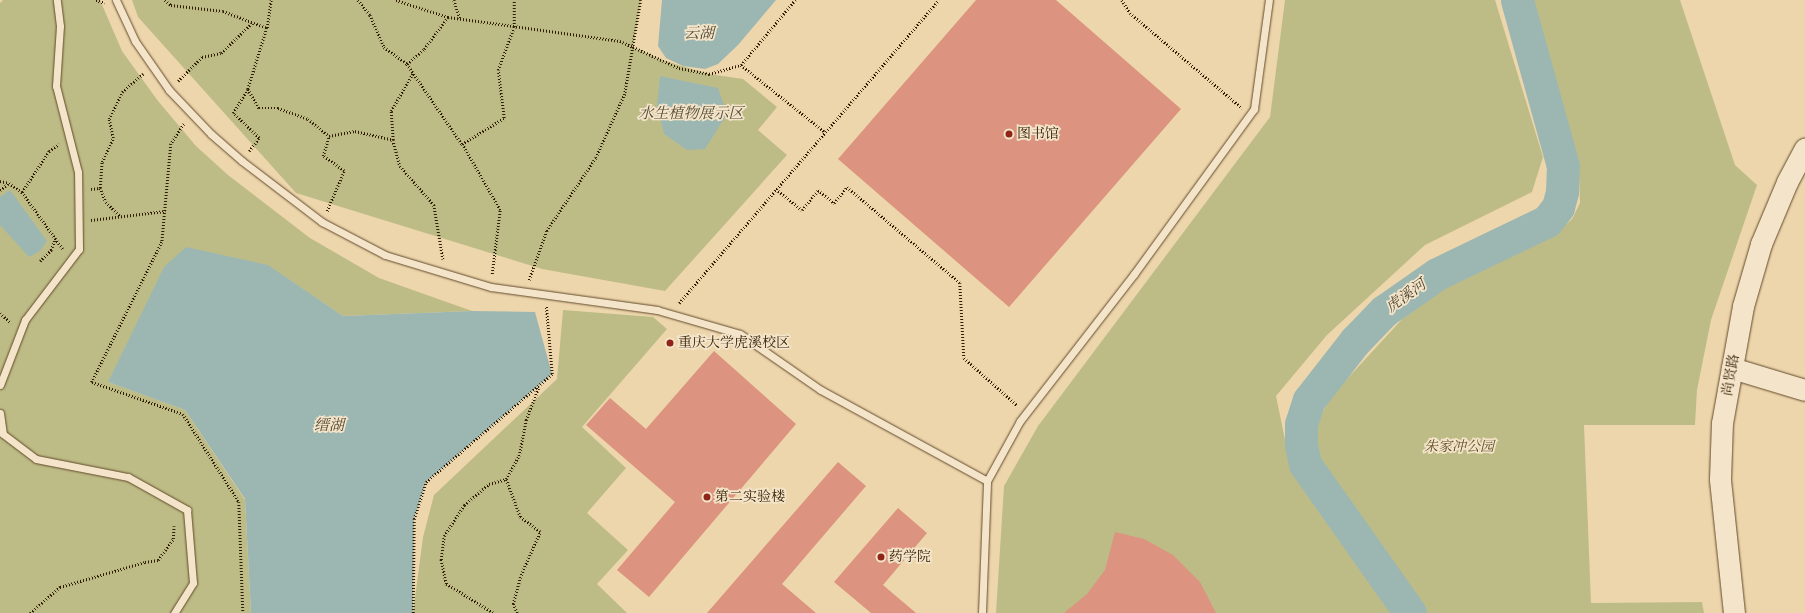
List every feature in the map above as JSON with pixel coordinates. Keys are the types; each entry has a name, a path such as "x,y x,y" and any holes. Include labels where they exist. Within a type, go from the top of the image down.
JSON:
{"street":[{"name":"尚贤路","path":"1734,613 1720,479 1722,423 1743,306 1761,244 1787,182 1805,148"},
{"path":"1732,368 1805,390"}],"lane":[{"path":"0,385 25,320 79,249 78,172 56,86 60,26 57,0"},
{"path":"116,0 135,41 170,90 190,112 242,161 322,222 385,255 491,287 669,314 740,334 821,390 987,481"},
{"path":"982,613 987,481 1027,413 1134,274 1254,109 1269,0"},
{"path":"0,413 3,434 36,459 128,477 187,510 193,583 174,613"}],"path":[{"path":"165,0 171,5 224,11 267,28"},
{"path":"242,161 259,138 233,113 248,89 267,28 271,0"},
{"path":"358,0 370,15 384,47 407,64 462,144 500,210 491,287"},
{"path":"396,0 418,9 448,17 620,41 680,68 709,74 741,65 795,0"},
{"path":"454,0 460,18"},
{"path":"462,144 504,118 498,70 514,27 514,0"},
{"path":"525,292 547,231 596,158 625,94 640,0"},
{"path":"669,314 939,0"},
{"path":"1122,0 1130,13 1250,115"},
{"path":"407,64 424,49 448,17"},
{"path":"170,90 202,57 221,54 252,23"},
{"path":"741,65 825,132"},
{"path":"120,217 106,202 100,188 102,162 113,138 109,119 122,92 153,66"},
{"path":"413,72 392,111 393,140 400,166 434,205 446,273"},
{"path":"248,89 259,108 278,108 308,119 329,136 355,131 393,140"},
{"path":"190,112 171,144 162,242 92,382 183,414 239,502 243,613"},
{"path":"322,222 344,171 323,156 329,136"},
{"path":"22,192 49,151 69,138"},
{"path":"0,181 9,182 22,192 71,260"},
{"path":"0,190 9,182"},
{"path":"776,189 802,210 818,190 834,204 847,187 960,283 964,358 1027,413"},
{"path":"78,191 100,188"},
{"path":"78,222 165,211"},
{"path":"40,261 51,250 56,239"},
{"path":"413,613 414,519 426,482 552,374 545,296"},
{"path":"493,613 446,584 441,560 444,536 464,505 489,484 506,480 519,456 526,420 540,385"},
{"path":"506,480 520,517 540,532 521,575 513,604 517,613"},
{"path":"30,613 60,587 158,560 173,539 174,526 187,510"}],"green space":[{"path":"3,0 100,0 122,51 158,101 196,146 228,175 310,238 379,278 472,311 343,316 267,265 108,382 185,410 245,500 251,613 0,613 0,3"},
{"path":"132,0 641,0 633,47 665,61 709,74 743,79 777,107 758,130 787,155 665,291 542,269 296,193 138,17"},
{"path":"1285,0 1495,0 1543,157 1532,192 1425,245 1327,335 1276,396 1288,454 1394,613 996,613 1004,486 1038,426 1270,117"},
{"name":"朱家冲公园","path":"1530,0 1680,0 1735,165 1757,185 1711,320 1697,390 1695,425 1584,425 1591,603 1702,602 1704,613 1420,613 1333,487 1320,461 1316,444 1318,425 1323,411 1335,392 1417,303 1444,283 1554,235 1572,219 1580,203 1579,174"},
{"path":"563,310 653,317 667,329 582,427 626,468 587,513 628,550 597,584 627,613 413,613 423,537 434,495 557,379"}],"water":[{"name":"云湖","path":"662,0 776,0 738,45 718,64 705,69 683,66 666,58 658,46"},
{"name":"水生植物展示区","path":"660,76 718,88 727,114 705,149 687,150 664,134 657,105"},
{"path":"10,190 47,241 40,251 29,257 0,225 0,197"},
{"name":"缙湖","path":"186,247 268,265 343,316 472,311 535,312 552,374 426,482 414,519 413,613 251,613 245,499 185,410 108,382 164,267"}],"building":[{"name":"图书馆","path":"976,0 1056,0 1181,109 1009,307 838,159"},
{"path":"714,351 796,424 649,597 617,570 675,502 586,425 610,398 646,429"},
{"path":"838,462 866,486 782,584 816,613 707,613"},
{"name":"药学院","path":"898,508 927,533 883,585 916,613 871,613 834,582"},
{"path":"1115,532 1144,539 1173,555 1200,582 1216,613 1064,613 1087,594 1105,570"}],"waterway":[{"name":"虎溪河","path":"1410,613 1305,464 1301,445 1301,424 1309,400 1355,341 1384,311 1437,274 1547,221 1558,207 1562,192 1563,166 1517,0"}],"place":[{"name":"图书馆","path":"1009,134"},
{"name":"重庆大学虎溪校区","path":"670,343"},
{"name":"第二实验楼","path":"707,497"},
{"name":"药学院","path":"881,557"}]}
